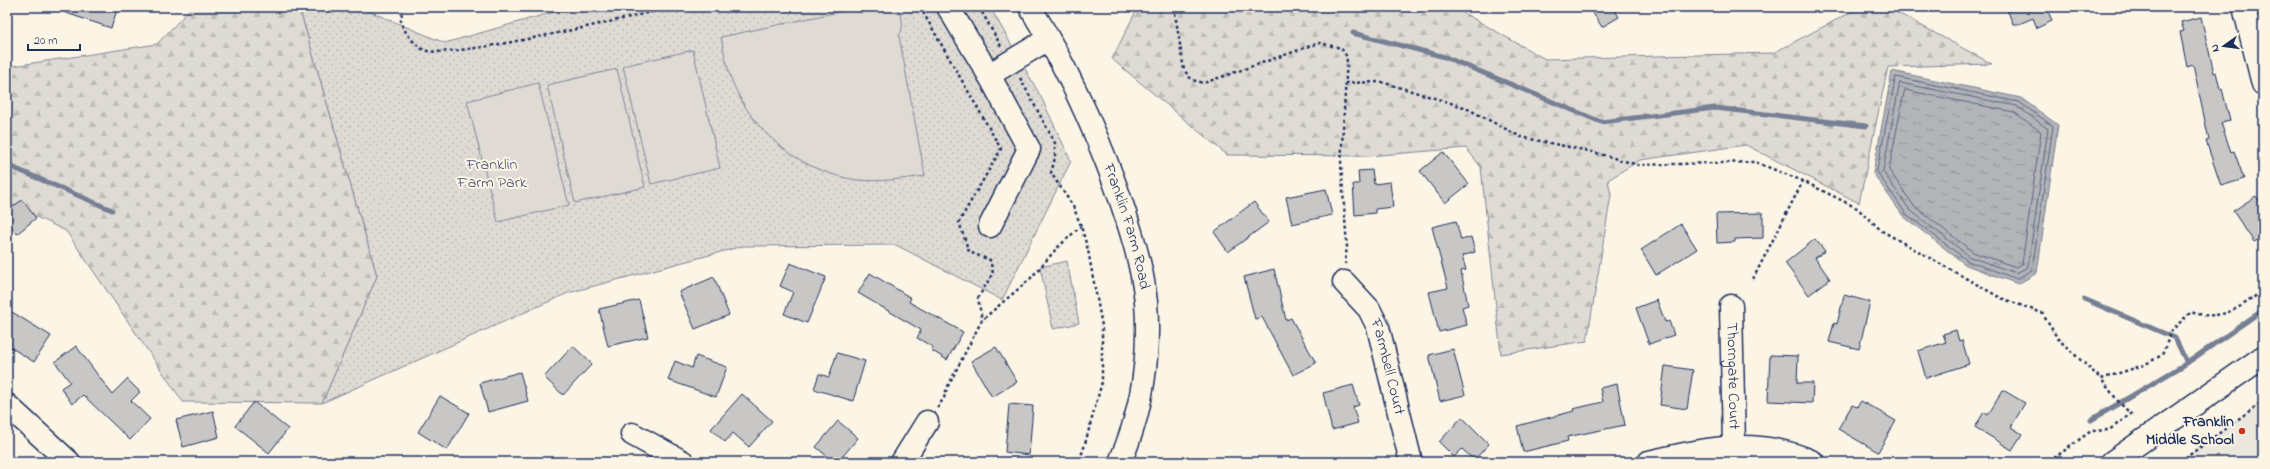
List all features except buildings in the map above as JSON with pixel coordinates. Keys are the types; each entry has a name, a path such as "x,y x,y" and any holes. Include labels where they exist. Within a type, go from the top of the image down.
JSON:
{"street":[{"path":"948,7 989,75 1029,149 990,226"},
{"name":"Franklin Farm Road","path":"1030,7 1070,78 1104,155 1128,221 1142,275 1146,302 1147,344 1143,385 1137,411 1120,462"},
{"path":"2244,7 2262,74"},
{"path":"989,75 1048,39"},
{"name":"Farmbell Court","path":"1344,282 1369,309 1378,327 1411,462"},
{"name":"Thorngate Court","path":"1731,306 1734,446"},
{"path":"2112,462 2263,357"},
{"path":"7,405 69,462"},
{"path":"902,462 927,422"},
{"path":"632,434 683,462"},
{"path":"1649,462 1703,449 1734,446 1768,448 1813,462"}],"path":[{"path":"402,7 401,22 412,38 425,50 444,52 553,34 671,7"},
{"path":"920,7 1001,149 959,222 969,252 990,260 993,273 978,298 982,320"},
{"path":"979,7 1012,62 1055,142 1055,158 1051,173 1073,206 1088,250 1100,307 1103,349 1102,382 1098,401 1083,451 1078,462"},
{"path":"1174,7 1184,70 1192,80 1204,83 1319,43 1341,48 1347,57 1341,164 1347,246 1344,282"},
{"path":"1345,84 1382,82 1464,106 1521,137 1638,165 1754,162 1803,181 1856,208 1882,231 2001,298 2042,313 2058,340 2102,379 2118,401 2131,414 2109,430 2091,431 2049,462"},
{"path":"1753,279 1803,181"},
{"path":"927,422 944,398 947,388 982,320 1030,279 1057,248 1081,226"},
{"path":"2102,379 2144,366 2162,355 2172,330 2192,312 2204,316 2226,315 2263,290"},
{"path":"2180,462 2263,400"}],"shaded area":[{"name":"Franklin Middle School","path":"2263,401 2263,462 2179,462"}],"green space":[{"path":"192,7 299,7 377,276 322,403 183,402 66,231 7,203 7,67 157,44"},
{"name":"Franklin Farm Park","path":"299,7 359,7 445,43 571,7 990,7 1041,97 1071,161 1002,300 896,245 743,246 568,293 322,403 377,276"},
{"path":"862,7 895,7 900,14 902,29 899,36 925,176 866,181 839,176 803,162 787,151 758,124 746,109 731,79 721,37"},
{"path":"1138,7 1453,7 1545,59 1773,53 1861,7 1887,7 1992,64 1888,67 1859,203 1746,145 1640,160 1608,180 1611,195 1587,341 1501,354 1481,167 1466,148 1368,156 1227,155 1112,59"},
{"path":"693,50 720,168 651,184 623,66"},
{"path":"617,69 645,187 575,203 547,85"},
{"path":"538,83 569,205 498,222 467,101"},
{"path":"1067,261 1079,323 1053,329 1040,267"}],"water":[{"path":"1892,71 2021,98 2058,125 2037,273 2018,284 1966,265 1903,216 1873,173"}],"waterway":[{"path":"1353,33 1445,57 1601,122 1715,108 1866,126"},
{"path":"7,165 112,210"},
{"path":"2084,299 2175,338 2187,363 2263,310"},
{"path":"2091,420 2187,363"}],"place":[{"name":"Franklin Middle School","path":"2242,431"}]}
